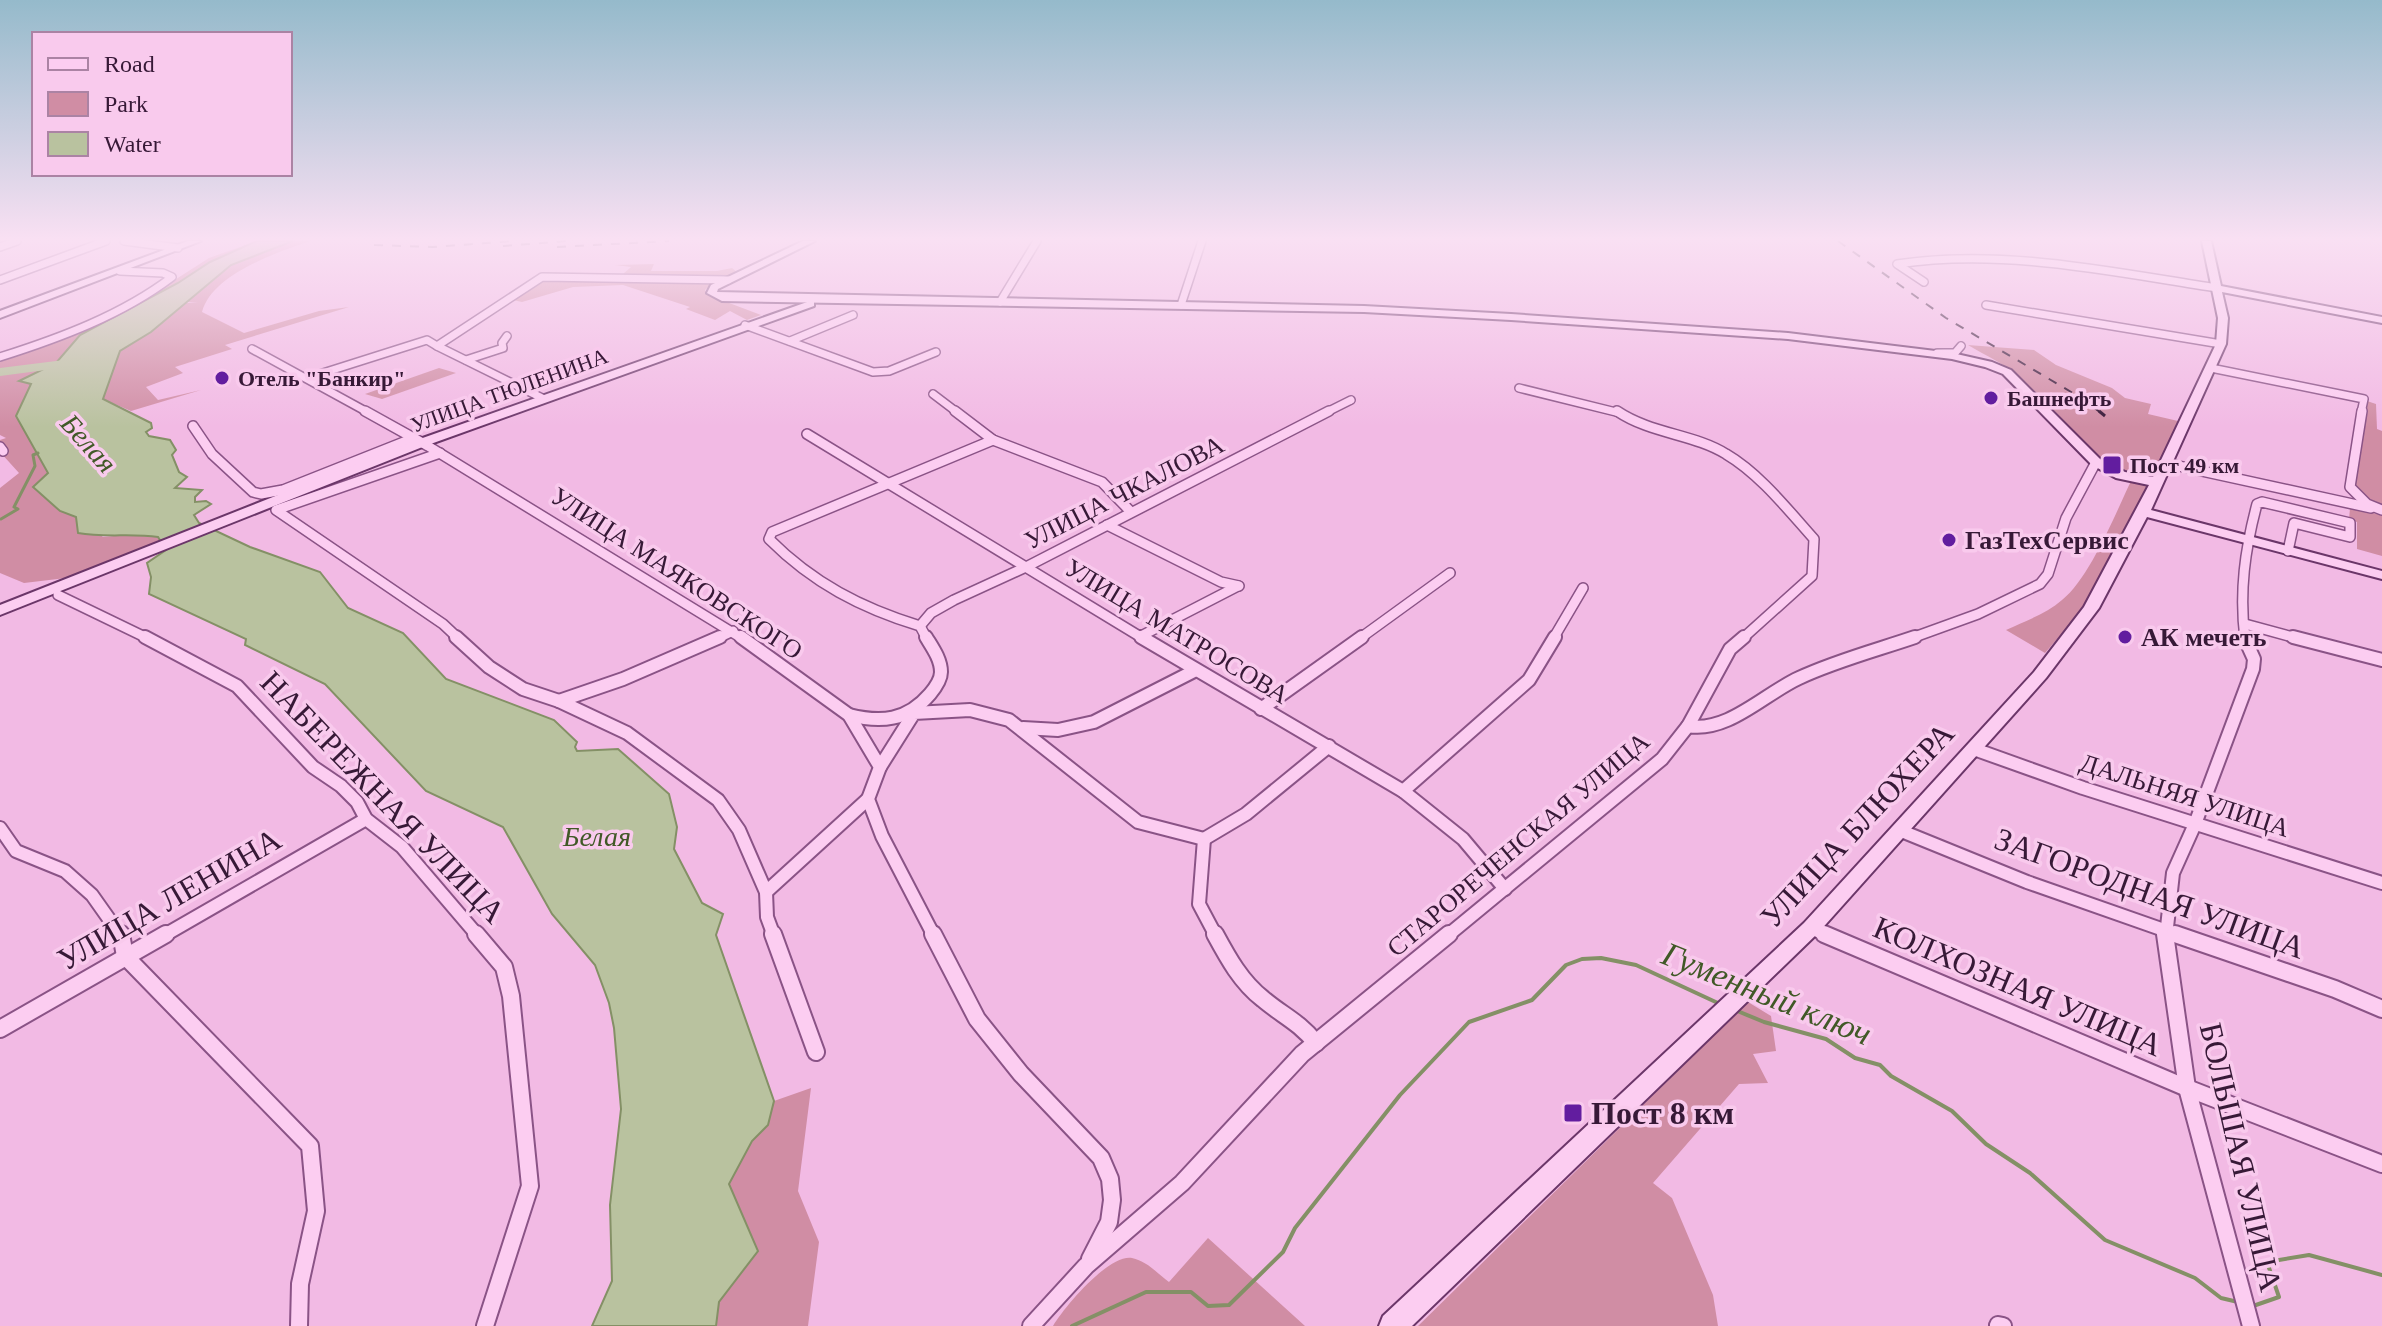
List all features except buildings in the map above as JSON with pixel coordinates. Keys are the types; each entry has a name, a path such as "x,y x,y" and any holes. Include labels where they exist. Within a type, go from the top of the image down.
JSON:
{"main road":[{"path":"0,315 33,303"},
{"path":"739,303 773,315"},
{"name":"УЛИЦА ТЮЛЕНИНА","path":"0,610 62,590 418,440 773,315 823,303"},
{"name":"УЛИЦА ТЮЛЕНИНА","path":"1053,303 1446,314 1758,334 1979,361 2007,372 2096,462"},
{"name":"УЛИЦА БЛЮХЕРА","path":"1393,1326 1811,928 2040,675 2091,608 2143,512 2221,344 2223,318 2220,303"},
{"path":"2294,303 2382,320"},
{"path":"2096,462 2121,475 2156,482"},
{"path":"2143,512 2382,575"}],"street":[{"path":"0,357 76,329 127,303"},
{"path":"437,346 503,303"},
{"path":"1986,305 2221,344"},
{"path":"790,341 853,315"},
{"path":"745,325 878,372 889,371 936,352"},
{"path":"466,360 503,348 502,343 507,336"},
{"path":"307,378 427,340 542,398"},
{"path":"1932,354 1955,353 1961,346"},
{"name":"УЛИЦА МАЯКОВСКОГО","path":"252,349 418,440 733,631 849,715 880,767"},
{"path":"2211,368 2364,399 2350,487 2367,504 2382,510"},
{"name":"СТАРОРЕЧЕНСКАЯ УЛИЦА","path":"1031,1326 1086,1266 1182,1183 1316,1043 1662,759 1688,726 1730,649 1812,576 1814,539 1772,493 1725,453 1633,422 1617,411 1519,388"},
{"path":"933,394 993,440 1084,472 1102,482 1130,511"},
{"name":"УЛИЦА ЧКАЛОВА","path":"920,626 931,613 954,600 1026,567 1351,400"},
{"path":"193,426 212,454 253,492 261,494 283,490 418,440"},
{"name":"УЛИЦА МАТРОСОВА","path":"807,434 891,482 1261,709 1403,791 1463,839 1505,889"},
{"path":"766,892 868,799 880,767 942,675 920,626 871,612 813,579 769,539 778,528 993,440"},
{"path":"440,453 276,510 443,624 489,667 523,689 559,701 627,733 718,800 739,830 766,892 767,917 816,1052"},
{"path":"1688,726 1700,728 1727,720 1799,678 1978,614 2040,584 2048,574 2066,518 2096,462"},
{"path":"2165,463 2382,510"},
{"name":"БОЛЬШАЯ УЛИЦА","path":"2248,1320 2187,1088 2165,931 2173,873 2195,824 2253,669 2254,659 2245,641 2240,603 2247,541 2257,504 2262,502 2350,523 2350,537 2294,523 2288,551"},
{"path":"1107,525 1221,582 1239,586 1143,635"},
{"path":"1261,709 1450,573"},
{"path":"1403,791 1529,680 1583,588"},
{"name":"НАБЕРЕЖНАЯ УЛИЦА","path":"62,590 237,686 313,767 341,786 357,802 366,819 402,847 480,935 504,967 511,996 530,1186 485,1326"},
{"path":"2245,624 2382,660"},
{"path":"559,701 623,679 733,631"},
{"path":"1022,728 1058,730 1078,727 1196,670"},
{"path":"849,715 879,721 914,713 984,709 1009,718 1138,822 1204,839 1246,814 1329,746"},
{"name":"ДАЛЬНЯЯ УЛИЦА","path":"1974,749 2382,883"},
{"path":"868,799 882,836 977,1019 1021,1074 1101,1158 1110,1179 1112,1200 1109,1222 1086,1266"},
{"name":"УЛИЦА ЛЕНИНА","path":"0,1029 366,819"},
{"path":"0,828 16,851 65,871 92,895 121,934 125,956 310,1146 316,1211 300,1284 299,1326"},
{"name":"ЗАГОРОДНАЯ УЛИЦА","path":"1899,830 2027,882 2335,989 2382,1009"},
{"path":"1204,839 1199,904 1234,969 1262,999 1300,1024 1316,1043"},
{"name":"КОЛХОЗНАЯ УЛИЦА","path":"1811,928 2187,1088 2382,1164"}],"green space":[{"path":"129,303 141,303 80,335 56,363 21,381 31,384 16,416 49,474 34,486 103,537 134,534 158,537 160,541 66,578 24,583 0,573 0,488 19,473 0,452 0,440 6,438 0,435 0,358"},
{"path":"186,303 206,303 202,312 244,333 319,311 349,307 225,345 232,349 175,367 183,373 146,387 158,400 201,390 131,411 103,399 120,351 151,332"},
{"path":"677,303 729,303 761,315 747,320 730,311 715,320 686,309 690,307"},
{"path":"1968,345 2034,350 2056,365 2112,388 2125,398 2151,404 2148,414 2178,421 2153,476 2134,474 2115,467 2097,455 2021,378"},
{"path":"439,368 456,373 382,399 365,394"},
{"path":"2367,401 2376,404 2377,429 2382,431 2382,507 2368,502 2353,487"},
{"path":"2132,479 2147,485 2146,493 2082,610 2045,653 2006,630 2049,609 2072,590 2102,544"},
{"path":"2350,508 2382,515 2382,556 2357,549 2357,522 2349,520"},
{"path":"1748,1002 1771,1016 1776,1051 1753,1054 1768,1083 1739,1084 1653,1183 1672,1198 1713,1295 1718,1326 1418,1326"},
{"path":"811,1088 798,1191 819,1242 808,1326 716,1326 719,1302 757,1251 729,1184 752,1141 768,1125 774,1101"},
{"path":"1208,1238 1305,1326 1053,1326 1077,1295 1112,1264 1132,1258 1169,1282"}],"water":[{"name":"Белая","path":"141,303 186,303 151,332 120,351 103,399 151,423 152,428 146,432 149,436 170,440 176,450 172,455 179,472 187,477 175,488 202,490 195,497 195,502 211,504 194,515 199,523 250,547 320,572 348,608 403,633 446,679 554,720 577,742 577,751 618,749 669,794 677,827 674,849 702,903 723,914 716,935 774,1101 768,1125 752,1141 729,1184 758,1251 719,1302 716,1326 592,1326 612,1281 610,1205 621,1109 614,1028 609,1003 595,965 552,914 503,827 426,791 325,684 245,645 246,639 149,594 151,577 147,563 166,550 158,537 78,533 76,517 60,511 33,487 48,473 16,416 31,384 19,381 56,363 80,335"}],"waterway":[{"path":"0,372 80,362"},
{"path":"1,519 18,509 14,507 35,466 33,455 38,453"},
{"name":"Гуменный ключ","path":"1072,1326 1146,1292 1191,1292 1208,1306 1229,1305 1283,1252 1295,1228 1400,1095 1469,1022 1532,1000 1566,965 1582,959 1601,958 1636,965 1720,1004"},
{"name":"Гуменный ключ","path":"1735,1010 1764,1022 1826,1039 1855,1058 1880,1065 1891,1076 1952,1111 1986,1144 2030,1173 2105,1240 2195,1278 2221,1298 2238,1302"},
{"name":"Гуменный ключ","path":"2253,1306 2279,1297 2267,1262 2309,1255 2382,1275"}],"railway":[{"path":"1925,303 2101,413"},
{"path":"2099,411 2105,416"}],"place":[{"name":"Отель \"Банкир\"","path":"222,378"},
{"name":"Башнефть","path":"1991,398"},
{"name":"Пост 49 км","path":"2112,465"},
{"name":"ГазТехСервис","path":"1949,540"},
{"name":"АК мечеть","path":"2125,637"},
{"name":"Пост 8 км","path":"1573,1113"}]}
